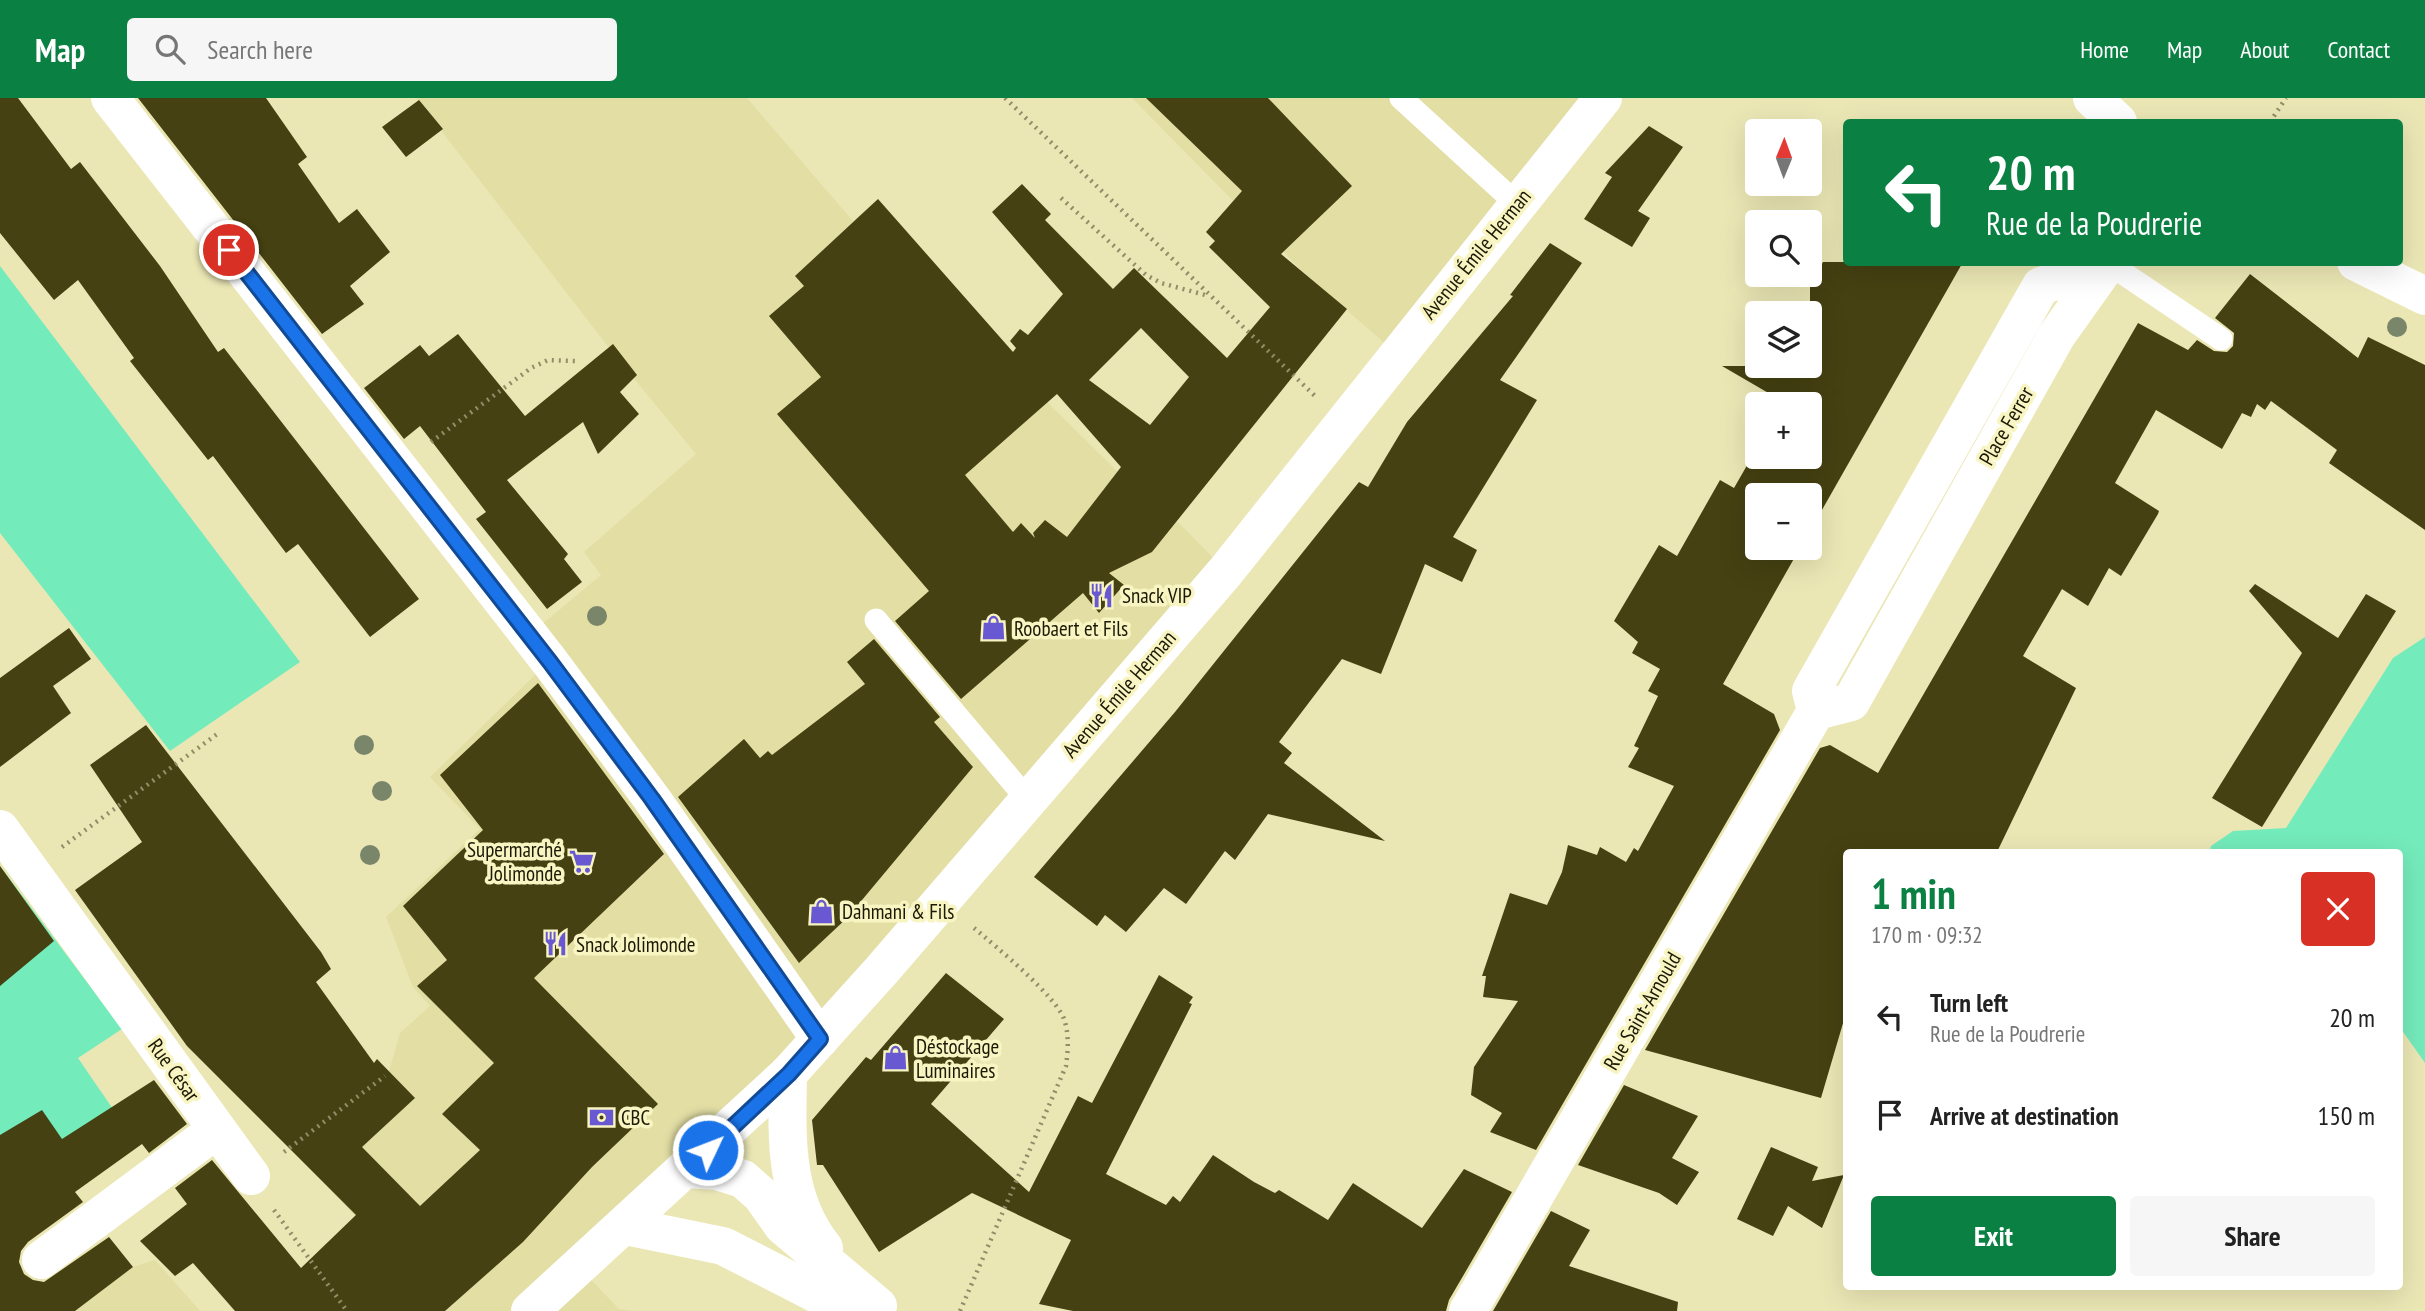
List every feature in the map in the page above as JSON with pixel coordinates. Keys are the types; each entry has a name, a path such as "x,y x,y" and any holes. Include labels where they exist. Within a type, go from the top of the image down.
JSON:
{"street":[{"path":"110,98 550,662 628,767 820,1039"},
{"name":"Avenue Émile Herman","path":"530,1311 688,1169 789,1074 820,1039 1226,571 1603,98"},
{"path":"2092,98 2115,119"},
{"name":"Place Ferrer","path":"1816,711 1811,691 2041,286 2099,266"},
{"path":"2364,266 2425,296"},
{"name":"Rue Saint-Arnould","path":"1468,1311 1816,711"},
{"name":"Rue César","path":"0,829 250,1176"},
{"path":"789,1074 786,1147 801,1209 820,1242 866,1303"},
{"path":"41,1260 216,1130"},
{"path":"688,1169 717,1171 743,1179 761,1195 783,1226 866,1303"},
{"path":"625,1226 723,1246 815,1293 866,1303"}],"lane":[{"path":"1401,98 1517,204"},
{"path":"2112,266 2221,339"},
{"path":"876,620 1028,800"}],"path":[{"path":"1005,98 1343,422"},
{"path":"2272,119 2286,98"},
{"path":"1062,198 1146,275 1161,283 1212,296"},
{"path":"397,468 531,368 548,359 576,361"},
{"path":"30,871 220,733"},
{"path":"940,901 1052,1000 1065,1019 1068,1044 1066,1066 960,1311"},
{"path":"347,1311 250,1176 385,1076"}],"shaded area":[{"path":"416,98 747,98 853,221 873,204 1050,405 1132,486 1181,525 1226,571 940,901 579,1267 619,1309 633,1311 338,1311 355,1216 324,1183 387,1078 400,1033 430,1006 413,987 386,917 480,829 430,777 536,674 540,626 601,575 584,552 696,454 613,353"},
{"path":"1132,98 1603,98 1397,354 1301,270"},
{"path":"155,1260 200,1311 75,1311 133,1267"}],"green space":[{"path":"0,266 300,662 170,751 0,533"},
{"path":"2425,637 2425,1063 2403,1032 2403,849 2210,849 2233,831 2286,828 2393,658"},
{"path":"0,866 122,1029 78,1058 115,1112 0,1188"}],"building":[{"path":"0,98 18,98 71,169 80,162 160,266 218,352 224,348 419,599 370,637 298,544 286,553 213,456 208,460 130,361 134,358 78,280 54,300 0,233"},
{"path":"138,98 266,98 307,157 298,164 339,223 357,209 390,252 350,286 364,304 322,334"},
{"path":"1146,98 1268,98 1352,186 1281,254 1347,309 1152,552 1109,573 1124,585 1099,613 1083,593 961,699 895,621 929,591 777,414 821,377 769,316 804,286 795,276 878,199 1013,352 1016,348 1010,341 1020,329 1028,335 1063,294 992,212 1022,184 1051,214 1045,220 1113,289 1134,268 1227,358 1270,307 1209,247 1215,241 1206,232 1242,191","holes":["1141,328 1189,377 1150,425 1089,380","1057,394 1121,467 1067,537 1045,520 1033,533 1035,538 1021,523 1013,532 965,475"]},
{"path":"419,100 443,129 406,157 382,127"},
{"path":"1649,126 1683,147 1638,211 1650,218 1632,247 1584,219 1612,177 1605,173"},
{"path":"1550,243 1582,263 1500,380 1537,400 1453,537 1477,550 1462,582 1425,564 1381,674 1342,659 1279,742 1292,753 1284,763 1385,841 1268,814 1235,860 1225,851 1186,904 1164,888 1126,932 1105,915 1097,926 1034,877 1175,712 1359,482 1368,487 1407,422 1513,296 1510,295"},
{"path":"1823,262 1843,262 1843,266 1961,266 1822,510 1822,483 1745,483 1745,560 1793,560 1723,684 1774,714 1780,730 1536,1150 1490,1132 1502,1113 1471,1095 1474,1067 1518,1001 1483,997 1486,976 1482,976 1510,893 1547,905 1562,872 1568,845 1597,855 1600,847 1626,862 1634,848 1638,851 1674,786 1628,767 1639,748 1634,746 1658,696 1648,691 1660,669 1632,653 1638,642 1614,621 1659,545 1677,556 1720,480 1734,488 1745,469 1822,469 1822,392 1767,392 1722,366 1745,366 1745,378 1822,378 1822,301 1810,301 1810,287 1822,287"},
{"path":"2250,274 2358,358 2368,337 2425,365 2425,530 2329,463 2337,450 2271,401 2265,410 2257,404 2251,417 2242,413 2222,449 2156,410 2115,483 2159,511 2158,514 2121,576 2109,568 2088,606 2062,589 2023,656 2076,688 1998,849 1843,849 1843,1023 1821,1098 1645,1050 1820,748 1830,745 1878,773 2138,323 2188,350 2197,340 2214,351 2227,352 2233,346 2234,333 2215,318"},
{"path":"458,334 525,416 613,344 637,375 620,392 639,414 598,454 583,422 507,480 568,554 564,559 582,582 547,609 476,519 486,512 420,426 404,439 364,388 420,345 429,356"},
{"path":"2255,584 2338,638 2366,594 2396,611 2262,827 2212,798 2302,653 2249,591"},
{"path":"69,628 91,659 53,686 71,713 0,767 0,678"},
{"path":"874,639 940,717 934,722 973,767 847,918 799,963 678,797 744,739 760,758 768,751 772,755 865,684 847,662"},
{"path":"538,683 664,854 534,978 658,1104 592,1167 523,1242 445,1311 235,1311 193,1263 175,1276 140,1241 187,1204 175,1188 212,1160 301,1268 356,1215 187,1046 75,890 142,842 90,765 146,725 321,952 331,969 316,982 374,1063 377,1059 415,1098 362,1147 420,1206 480,1150 442,1114 494,1063 417,986 447,960 403,906 483,830 440,775"},
{"path":"0,866 54,941 0,986"},
{"path":"946,973 1004,1019 931,1104 1029,1192 1078,1096 1092,1103 1159,975 1193,997 1189,1003 1192,1004 1106,1174 1166,1205 1173,1196 1180,1202 1213,1155 1254,1182 1275,1193 1279,1190 1328,1220 1353,1183 1422,1228 1464,1169 1512,1192 1449,1300 1446,1311 1073,1311 1039,1304 1071,1240 972,1193 879,1252 823,1165 817,1165 812,1120 866,1057 871,1060"},
{"path":"154,1080 187,1124 149,1153 142,1144 75,1192 83,1202 28,1242 21,1251 19,1262 24,1274 33,1280 44,1282 109,1237 133,1267 75,1311 0,1311 0,1135 42,1110 62,1139"},
{"path":"1624,1085 1698,1116 1672,1158 1699,1172 1677,1205 1659,1193 1578,1165"},
{"path":"1771,1147 1818,1167 1812,1181 1843,1175 1822,1228 1788,1206 1773,1236 1737,1219"},
{"path":"1551,1211 1590,1230 1569,1266 1678,1302 1677,1311 1493,1311"}],"place":[{"name":"Snack VIP","path":"1102,595"},
{"name":"Roobaert et Fils","path":"994,628"},
{"name":"Supermarché Jolimonde","path":"582,861"},
{"name":"Dahmani & Fils","path":"822,911"},
{"name":"Snack Jolimonde","path":"556,944"},
{"name":"Déstockage Luminaires","path":"896,1058"},
{"name":"CBC","path":"601,1117"}],"route":[{"path":"229,250 550,662 652,799 820,1039 789,1074 708,1150"}]}
